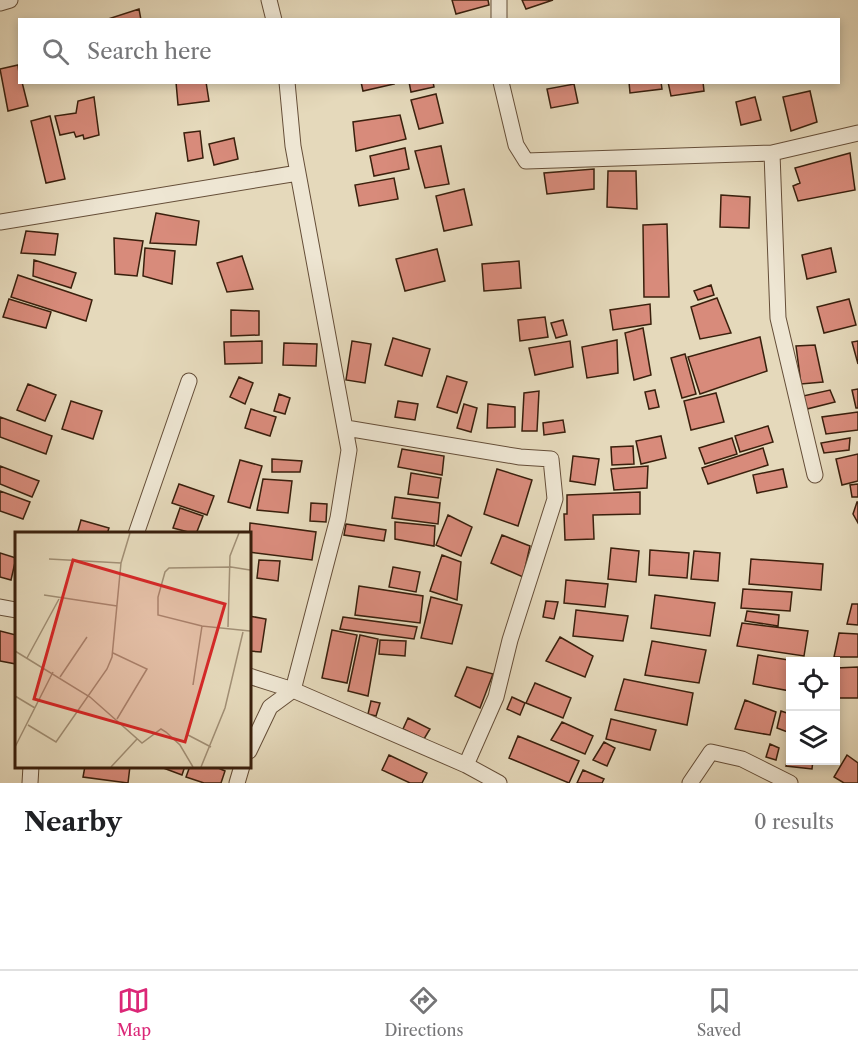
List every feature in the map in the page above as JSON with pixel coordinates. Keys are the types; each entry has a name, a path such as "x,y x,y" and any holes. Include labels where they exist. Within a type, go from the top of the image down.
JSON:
{"street":[{"path":"0,3 10,0"},
{"path":"269,0 274,18"},
{"path":"499,0 499,18"},
{"path":"250,749 270,706 293,690 338,518 349,450 298,173 287,84"},
{"path":"501,84 516,145 526,161 772,153 858,133"},
{"path":"772,153 778,318 815,475"},
{"path":"0,222 298,173"},
{"path":"137,532 189,381"},
{"path":"346,428 520,458 551,459 555,498 510,640 496,697 466,765"},
{"path":"0,607 15,610"},
{"path":"250,676 293,690 466,765 499,783"},
{"path":"690,783 711,752 742,759 790,783"},
{"path":"30,783 31,768"},
{"path":"237,783 241,768"}],"building":[{"path":"452,0 488,0 489,5 456,14"},
{"path":"522,0 553,0 526,9"},
{"path":"139,9 141,18 111,18"},
{"path":"18,65 18,84 22,84 28,106 8,111 0,69"},
{"path":"176,84 206,84 209,101 178,105"},
{"path":"361,84 394,84 363,91"},
{"path":"409,84 433,84 434,87 411,92"},
{"path":"574,84 578,103 551,108 547,89"},
{"path":"629,84 661,84 662,89 630,93"},
{"path":"668,84 703,84 704,91 671,96"},
{"path":"810,91 817,122 791,131 783,97"},
{"path":"436,94 443,123 419,129 411,100"},
{"path":"94,97 99,135 84,139 83,135 76,137 74,132 60,135 55,116 76,113 78,101"},
{"path":"755,97 761,120 741,125 736,102"},
{"path":"400,115 406,139 356,151 353,122"},
{"path":"50,116 65,179 46,183 31,121"},
{"path":"200,131 203,158 188,161 184,133"},
{"path":"234,138 238,159 214,165 209,144"},
{"path":"441,146 449,184 425,188 415,151"},
{"path":"405,148 409,169 374,176 370,156"},
{"path":"850,153 855,190 798,201 793,186 800,183 795,168"},
{"path":"594,169 594,189 547,194 544,173"},
{"path":"608,171 636,171 637,209 607,207"},
{"path":"394,178 398,199 359,206 355,185"},
{"path":"464,189 472,225 444,231 436,196"},
{"path":"721,195 750,197 749,228 720,227"},
{"path":"156,213 199,221 196,245 150,243"},
{"path":"667,224 669,297 644,297 643,225"},
{"path":"26,231 58,234 55,255 21,253"},
{"path":"114,238 143,241 137,276 115,274"},
{"path":"145,248 175,251 172,284 143,276"},
{"path":"831,248 836,272 807,279 802,255"},
{"path":"437,249 445,281 405,291 396,259"},
{"path":"242,256 253,289 227,292 217,263"},
{"path":"34,260 76,273 71,288 33,276"},
{"path":"519,261 521,288 484,291 482,264"},
{"path":"18,275 92,300 86,321 11,297"},
{"path":"711,285 714,295 698,300 694,291"},
{"path":"717,298 731,333 700,339 691,307"},
{"path":"9,299 51,312 46,328 3,317"},
{"path":"849,299 856,325 824,333 817,307"},
{"path":"650,304 651,324 613,330 610,310"},
{"path":"231,310 259,311 259,335 231,336"},
{"path":"545,317 548,337 520,341 518,320"},
{"path":"563,320 567,335 556,338 551,323"},
{"path":"643,328 651,375 634,380 625,333"},
{"path":"760,337 767,371 700,394 688,357"},
{"path":"393,338 430,349 422,376 385,365"},
{"path":"617,340 618,373 587,378 582,347"},
{"path":"262,341 262,363 225,364 224,342"},
{"path":"352,341 371,344 365,383 346,380"},
{"path":"570,341 573,367 535,375 529,348"},
{"path":"858,341 858,364 852,342"},
{"path":"284,343 317,344 316,366 283,365"},
{"path":"815,345 823,382 801,384 796,346"},
{"path":"685,354 696,394 682,398 671,358"},
{"path":"447,376 467,382 457,413 437,407"},
{"path":"239,377 253,383 245,404 230,397"},
{"path":"28,384 56,395 45,421 17,410"},
{"path":"858,389 858,408 856,408 852,390"},
{"path":"655,390 659,407 649,409 645,392"},
{"path":"830,390 835,402 807,409 803,396"},
{"path":"539,391 537,431 522,431 524,393"},
{"path":"716,393 724,422 691,430 684,401"},
{"path":"279,394 290,398 285,414 274,411"},
{"path":"71,401 102,411 93,439 62,429"},
{"path":"398,401 418,404 415,420 395,417"},
{"path":"464,404 477,408 471,432 457,428"},
{"path":"488,404 515,407 515,427 487,428"},
{"path":"251,409 276,417 270,436 245,428"},
{"path":"858,412 858,430 826,434 822,417"},
{"path":"0,417 52,436 46,454 0,437"},
{"path":"563,420 565,432 544,435 543,423"},
{"path":"768,426 773,442 740,452 735,436"},
{"path":"661,436 666,458 641,464 636,441"},
{"path":"732,438 737,454 705,464 699,448"},
{"path":"850,438 849,450 824,453 821,443"},
{"path":"633,446 634,464 612,465 611,447"},
{"path":"763,448 768,465 708,484 702,468"},
{"path":"402,449 444,456 442,475 398,467"},
{"path":"858,454 858,481 842,485 836,459"},
{"path":"573,456 599,459 595,485 570,481"},
{"path":"272,459 302,461 300,472 272,472"},
{"path":"240,460 262,466 250,508 228,502"},
{"path":"0,466 39,481 32,497 0,484"},
{"path":"648,466 647,488 614,490 611,469"},
{"path":"497,469 532,480 518,526 484,514"},
{"path":"783,469 787,487 757,493 753,475"},
{"path":"411,473 441,478 438,498 408,494"},
{"path":"263,479 292,481 288,513 257,510"},
{"path":"179,484 214,496 207,515 172,503"},
{"path":"858,484 858,497 852,497 850,485"},
{"path":"0,491 30,502 23,519 0,511"},
{"path":"640,492 640,514 593,515 594,539 565,540 564,514 567,514 567,495"},
{"path":"395,497 440,503 438,524 392,518"},
{"path":"858,502 858,523 853,514"},
{"path":"311,503 327,504 326,522 310,521"},
{"path":"180,508 203,516 197,532 173,528"},
{"path":"448,515 472,527 461,556 436,545"},
{"path":"81,520 109,528 108,532 78,532"},
{"path":"395,522 435,526 434,546 395,539"},
{"path":"250,523 316,532 312,560 250,552"},
{"path":"346,524 386,530 384,541 344,535"},
{"path":"502,535 530,546 523,577 491,563"},
{"path":"611,548 639,551 636,582 608,579"},
{"path":"650,550 689,553 687,578 649,575"},
{"path":"694,551 720,553 718,581 691,579"},
{"path":"0,553 15,558 11,580 0,577"},
{"path":"442,555 461,562 457,600 430,591"},
{"path":"751,559 823,564 821,590 749,584"},
{"path":"259,560 280,561 278,581 257,578"},
{"path":"393,567 420,572 416,592 389,587"},
{"path":"566,580 608,584 605,607 564,603"},
{"path":"359,586 423,596 420,623 355,615"},
{"path":"743,589 792,592 790,611 741,608"},
{"path":"655,595 715,603 710,636 651,628"},
{"path":"431,597 462,605 452,644 421,638"},
{"path":"546,601 558,602 554,619 543,617"},
{"path":"852,604 858,604 858,625 847,624"},
{"path":"576,610 628,616 623,641 573,636"},
{"path":"747,611 779,615 778,626 745,621"},
{"path":"250,616 266,619 261,652 250,651"},
{"path":"343,617 417,627 414,639 340,629"},
{"path":"742,623 808,631 804,656 737,646"},
{"path":"332,630 357,635 347,683 322,678"},
{"path":"0,631 15,635 15,664 0,661"},
{"path":"839,633 858,634 858,657 834,657"},
{"path":"360,635 378,639 368,696 348,691"},
{"path":"560,637 593,656 585,677 546,661"},
{"path":"380,640 406,641 405,656 379,654"},
{"path":"652,641 706,650 699,683 645,675"},
{"path":"758,655 786,660 786,690 753,684"},
{"path":"467,667 493,674 480,708 455,696"},
{"path":"858,667 858,698 840,698 840,668"},
{"path":"624,679 693,693 687,725 615,710"},
{"path":"535,683 571,698 563,718 526,703"},
{"path":"512,697 525,703 520,715 507,709"},
{"path":"745,700 776,712 770,735 735,729"},
{"path":"371,701 380,703 376,716 368,714"},
{"path":"781,711 786,713 786,731 777,728"},
{"path":"408,718 430,729 424,739 403,729"},
{"path":"611,719 656,730 650,750 606,739"},
{"path":"562,722 593,736 585,754 551,740"},
{"path":"518,736 579,761 569,783 509,758"},
{"path":"604,742 615,748 607,766 593,760"},
{"path":"770,744 779,748 776,760 766,757"},
{"path":"389,755 427,773 422,783 410,783 382,770"},
{"path":"847,755 858,763 858,783 844,783 834,777"},
{"path":"786,765 812,765 812,769"},
{"path":"85,768 130,768 128,783 83,777"},
{"path":"163,768 184,768 182,775"},
{"path":"189,768 218,768 225,771 221,783 204,783 186,777"},
{"path":"583,770 604,779 602,783 577,783"}]}
